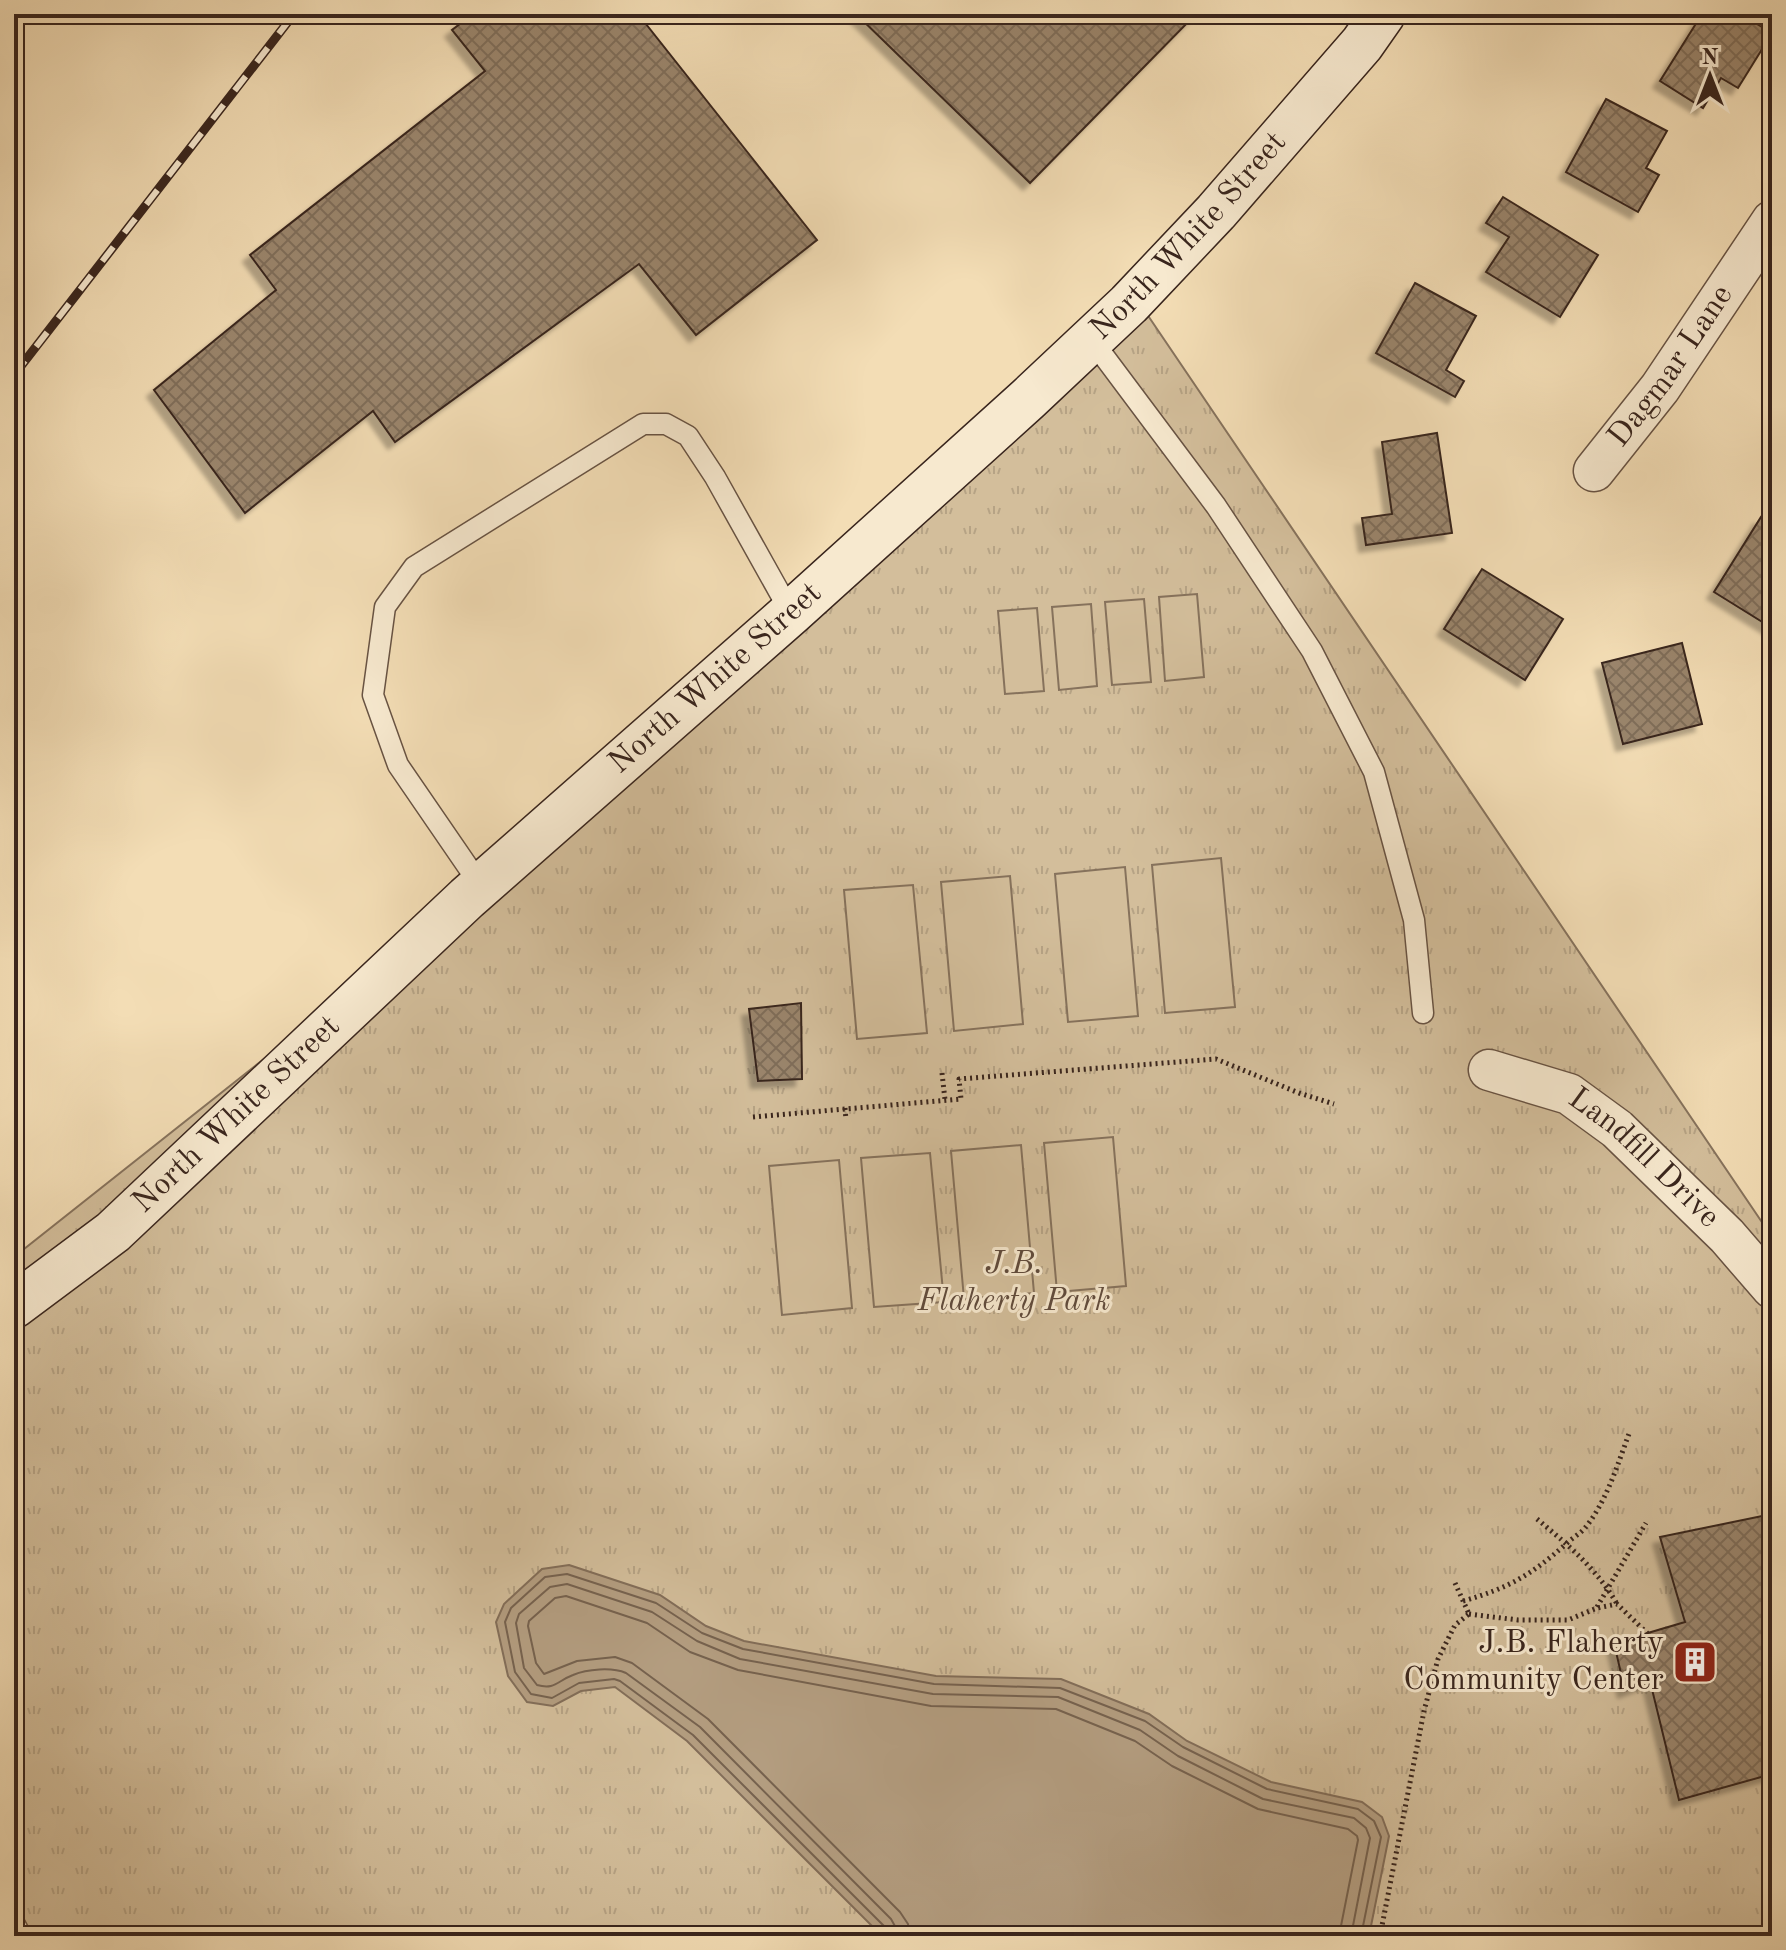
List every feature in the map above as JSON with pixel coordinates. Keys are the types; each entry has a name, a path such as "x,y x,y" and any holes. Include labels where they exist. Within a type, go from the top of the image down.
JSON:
{"main road":[{"name":"North White Street","path":"14,1306 113,1232 374,983 791,613 1129,304 1216,212 1362,44 1383,14"}],"street":[{"name":"Dagmar Lane","path":"1594,471 1660,388 1772,221"},
{"name":"Landfill Drive","path":"1489,1070 1569,1094 1617,1129 1727,1236 1772,1288"}],"lane":[{"path":"1091,339 1216,506 1303,638 1374,772 1414,920 1423,1013"},
{"path":"481,886 398,765 373,695 385,607 414,567 643,424 666,424 688,436 702,457 791,613"},
{"path":"14,1923 21,1936"}],"path":[{"path":"1154,1056 1155,1064"},
{"path":"753,1117 961,1099 959,1079 1216,1059 1334,1104"},
{"path":"942,1073 945,1100"},
{"path":"845,1108 846,1120"},
{"path":"1463,1601 1488,1594 1520,1579 1545,1564 1584,1529 1599,1506 1630,1431"},
{"path":"1537,1519 1567,1543 1608,1589 1617,1604 1648,1634"},
{"path":"1597,1608 1646,1523"},
{"path":"1455,1583 1469,1614"},
{"path":"1380,1936 1424,1711 1438,1659 1455,1625 1469,1614 1518,1620 1568,1620 1597,1608 1617,1604"}],"green space":[{"name":"J.B. Flaherty Park","path":"1132,292 1772,1237 1772,1936 14,1936 14,1257 467,898"},
{"path":"1197,594 1204,677 1165,681 1159,597"},
{"path":"1144,599 1151,682 1112,685 1105,602"},
{"path":"1091,604 1097,686 1059,690 1052,607"},
{"path":"1037,608 1044,691 1005,694 998,611"},
{"path":"1221,858 1235,1007 1165,1013 1152,865"},
{"path":"1125,867 1138,1016 1068,1022 1055,874"},
{"path":"1010,876 1023,1024 954,1031 941,882"},
{"path":"913,885 927,1033 857,1039 844,890"},
{"path":"1113,1137 1126,1286 1057,1292 1044,1143"},
{"path":"1021,1145 1034,1293 964,1299 951,1151"},
{"path":"930,1153 944,1302 874,1307 861,1158"},
{"path":"839,1160 852,1308 782,1315 769,1166"}],"water":[{"path":"569,1565 660,1595 706,1626 744,1641 936,1676 1061,1679 1149,1714 1187,1741 1271,1782 1362,1802 1382,1817 1389,1836 1369,1936 882,1936 687,1741 615,1687 581,1691 553,1706 527,1702 508,1676 496,1622 504,1604 542,1569"}],"building":[{"path":"473,14 638,14 817,240 696,335 639,264 395,442 373,411 245,513 154,390 276,290 250,255 485,71 452,30"},
{"path":"856,14 1196,14 1030,183"},
{"path":"1702,14 1740,14 1772,33 1738,88 1721,78 1703,108 1660,81"},
{"path":"1606,99 1667,131 1646,168 1659,175 1638,212 1566,172"},
{"path":"1503,197 1598,255 1560,317 1486,272 1509,237 1486,223"},
{"path":"1415,283 1476,316 1446,370 1464,381 1455,397 1376,353"},
{"path":"1437,433 1452,533 1366,545 1362,518 1392,514 1382,442"},
{"path":"1761,517 1772,524 1772,628 1714,592"},
{"path":"1482,569 1563,619 1525,680 1444,629"},
{"path":"1682,643 1702,724 1623,744 1602,663"},
{"path":"801,1003 802,1079 758,1081 749,1009"},
{"name":"J.B. Flaherty Community Center","path":"1772,1514 1772,1774 1679,1800 1650,1681 1625,1691 1614,1643 1685,1622 1660,1537"}],"railway":[{"path":"14,375 294,14"}],"place":[{"name":"J.B. Flaherty Community Center","path":"1695,1662"}]}
